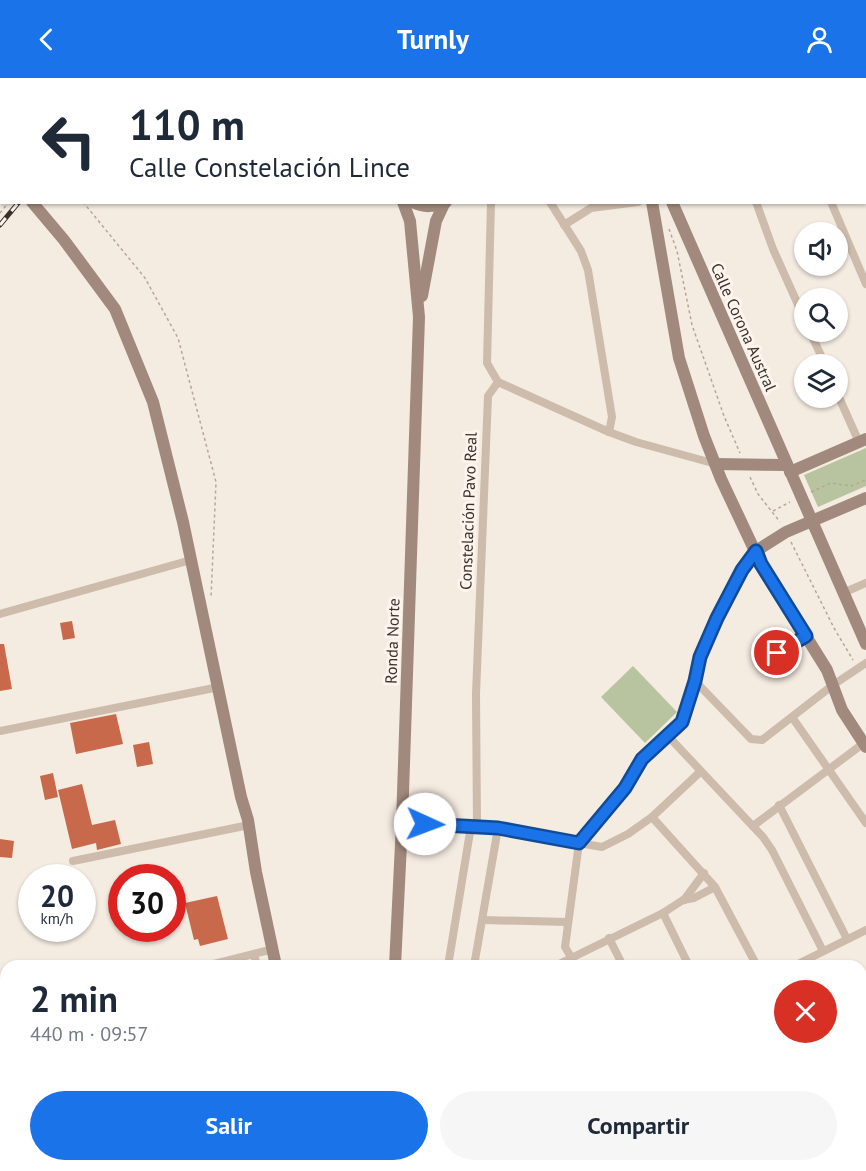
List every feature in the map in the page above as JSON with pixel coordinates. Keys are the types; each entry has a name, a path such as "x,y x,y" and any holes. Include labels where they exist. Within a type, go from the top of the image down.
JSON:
{"street":[{"name":"Ronda Norte","path":"395,960 402,823 418,317 410,221 405,204"},
{"name":"Ronda Norte","path":"417,204 425,207 440,204"},
{"name":"Ronda Norte","path":"418,317 436,221 444,204"},
{"path":"491,204 487,363 498,382 609,432 636,442 716,464 788,468 862,441 845,408"},
{"path":"551,204 581,251 588,270 612,417 609,432"},
{"path":"564,225 591,208 622,204"},
{"path":"652,204 679,358 704,436 727,495 761,564 827,670 842,710 865,745 753,826"},
{"name":"Calle Corona Austral","path":"673,204 866,644"},
{"path":"757,204 773,249 794,296"},
{"path":"832,204 866,284"},
{"path":"36,207 115,309 153,402 219,687 275,960"},
{"name":"Constelación Pavo Real","path":"449,960 474,826 476,694 488,396 498,382"},
{"path":"571,957 565,947 579,843 625,788 642,759 682,722 700,657 742,570 756,551 786,532 866,498"},
{"path":"0,614 191,560"},
{"path":"843,593 866,583"},
{"path":"763,662 806,636"},
{"path":"695,681 751,739 762,741 833,685 862,666"},
{"path":"0,731 219,687"},
{"path":"792,717 866,823"},
{"path":"668,736 753,826 772,850 823,951"},
{"path":"402,823 498,828 602,847 628,834 652,817 700,772"},
{"path":"779,806 847,939"},
{"path":"652,817 715,887 754,960"},
{"path":"73,861 249,825"},
{"path":"475,960 498,828"},
{"path":"566,960 663,913 683,900 704,873"},
{"path":"683,900 694,898 715,887"},
{"path":"663,913 686,960"},
{"path":"483,920 568,922"},
{"path":"806,960 866,930"},
{"path":"609,938 620,960"},
{"path":"230,960 273,949"},
{"path":"254,954 256,960"}],"path":[{"path":"85,204 145,278 178,338 216,482 210,604"},
{"path":"667,226 677,251 692,325 724,416 742,457"},
{"path":"748,472 758,494 783,526"},
{"path":"807,494 831,483 851,486 866,480"},
{"path":"773,511 795,499"},
{"path":"789,538 834,628 862,666"}],"green space":[{"path":"866,448 866,486 818,507 804,475"},
{"path":"633,666 677,712 645,743 601,697"}],"building":[{"path":"72,621 75,638 63,640 60,623"},
{"path":"0,644 4,644 12,689 0,691"},
{"path":"116,714 123,744 76,754 70,723"},
{"path":"149,742 153,764 137,767 133,745"},
{"path":"53,773 58,797 45,800 40,776"},
{"path":"82,784 92,825 115,820 121,844 97,850 96,843 72,849 58,790"},
{"path":"0,839 14,841 12,858 0,857"},
{"path":"217,896 228,939 200,946 198,939 194,940 186,903"}],"railway":[{"path":"0,225 17,204"}],"route":[{"path":"425,824 498,828 579,843 625,788 642,759 682,722 700,657 742,570 756,551 761,564 806,636 777,653"}]}
